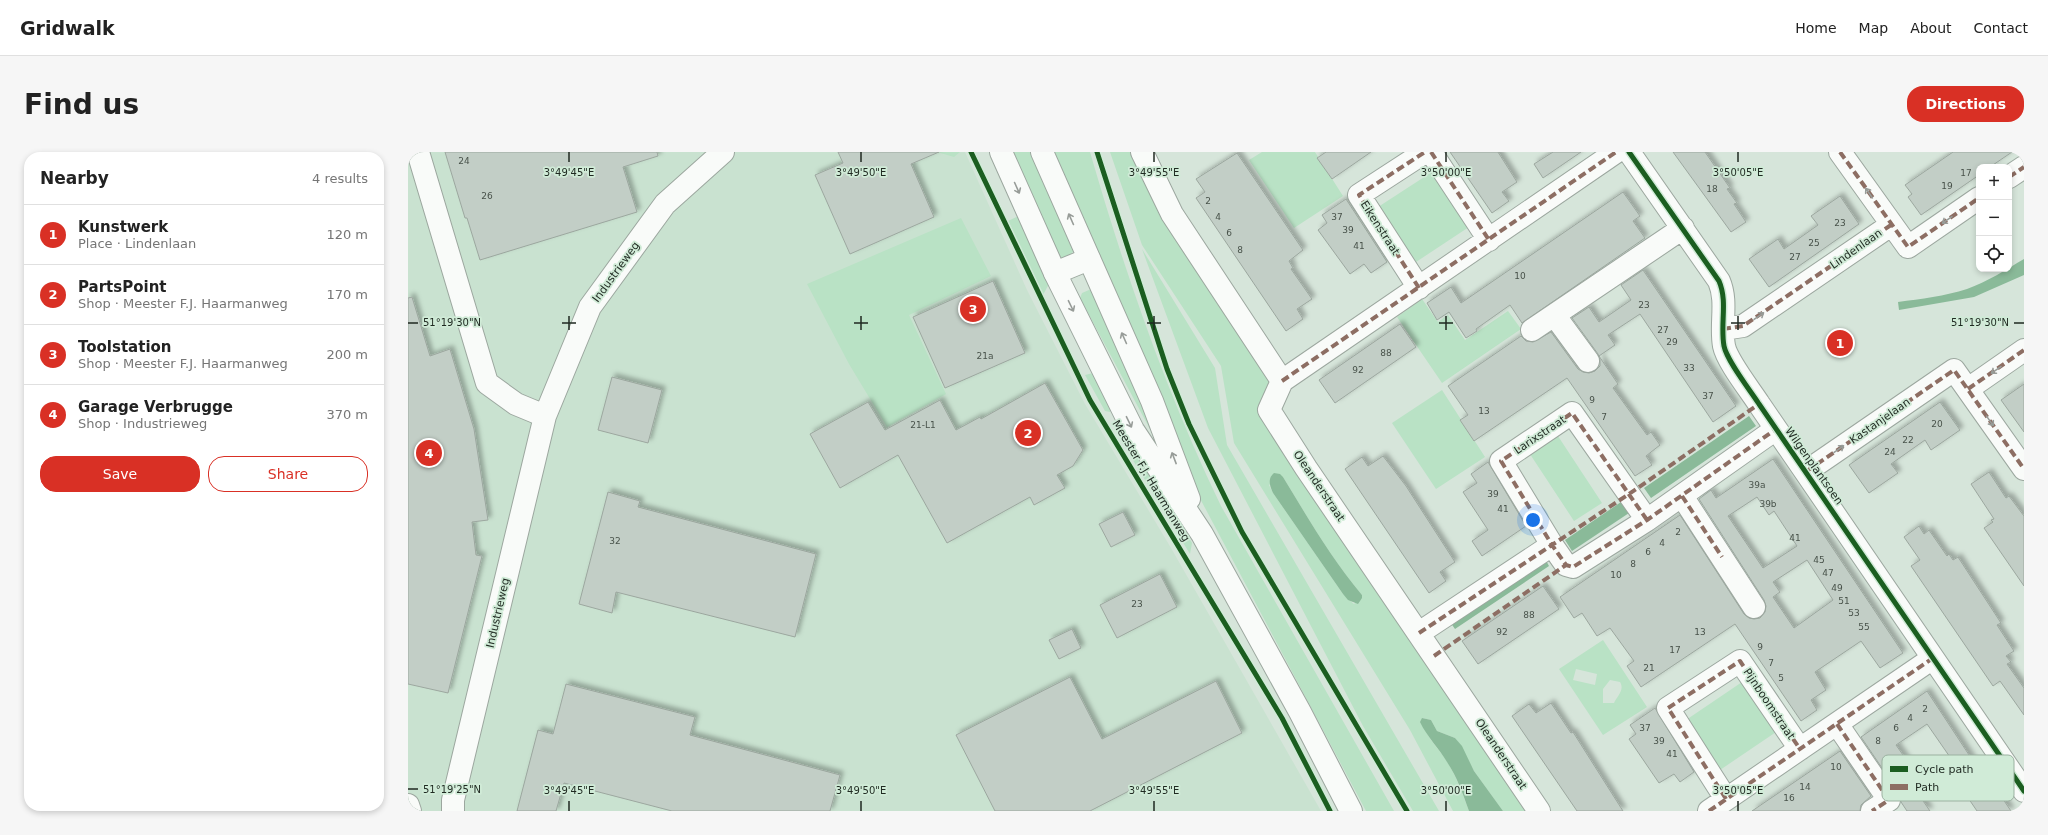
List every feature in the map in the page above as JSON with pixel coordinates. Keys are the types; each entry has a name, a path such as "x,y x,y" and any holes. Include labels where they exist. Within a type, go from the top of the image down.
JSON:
{"street":[{"path":"418,152 487,383 516,404 545,416"},
{"name":"Industrieweg","path":"453,811 453,800 545,416 590,308 665,204 723,152"},
{"name":"Meester F.J. Haarmanweg","path":"1001,152 1055,273 1132,430 1202,534 1300,712 1351,811"},
{"name":"Meester F.J. Haarmanweg","path":"1042,152 1152,400 1202,534"},
{"path":"1142,152 1172,214 1282,381 1616,152"},
{"name":"Eikenstraat","path":"1419,288 1359,195 1425,152"},
{"path":"1431,152 1489,240"},
{"name":"Wilgenplantsoen","path":"1629,152 1714,273 1723,290 1723,329 1727,354 1776,429 1807,471 1933,658 2003,755"},
{"path":"1840,152 1891,224"},
{"path":"2012,175 2024,167"},
{"name":"Lindenlaan","path":"1723,329 1743,326 1891,224 1908,247 1976,200"},
{"path":"1532,330 1683,228"},
{"path":"1055,273 1089,259"},
{"path":"1554,316 1588,361"},
{"path":"2024,350 1968,389 2024,469"},
{"name":"Kastanjelaan","path":"1807,471 1954,370 1968,389"},
{"name":"Oleanderstraat","path":"1282,381 1269,410 1306,468 1539,811"},
{"name":"Larixstraat","path":"1647,520 1572,413 1501,461 1552,545 1566,565 1573,567 1647,520 1776,429"},
{"path":"1682,496 1754,608"},
{"path":"1419,633 1552,545"},
{"name":"Pijnboomstraat","path":"1800,749 1740,661 1668,708 1718,805 1837,724 1933,658"},
{"path":"1837,724 1885,807"},
{"name":"Wilgenplantsoen","path":"2014,771 2022,782"},
{"path":"408,805 410,811"}],"shaded area":[{"path":"408,152 965,152 1027,290 1085,404 1171,548 1321,811 408,811"},
{"path":"937,152 960,152 954,157"},
{"path":"1012,152 1033,152 1075,248 1068,256 1058,258"},
{"path":"1049,152 1090,152 1132,287 1148,332 1182,420 1201,463 1221,506 1394,811 1366,811 1187,474"},
{"path":"1110,152 1131,152 1270,380 1260,412 1529,811 1503,811 1474,771 1461,746 1455,738 1437,731 1431,720 1422,718 1426,731 1448,763 1460,787 1469,811 1453,811 1410,730 1234,443 1221,366 1142,245","holes":["1283,477 1330,552 1362,595 1354,604 1343,594 1273,493 1269,485"]},
{"path":"1262,152 1315,152 1343,196 1294,228 1249,160"},
{"path":"1435,170 1472,225 1413,264 1375,209"},
{"path":"1023,214 1050,282 1043,295 1008,221"},
{"path":"961,218 991,276 909,315 946,394 887,427 849,364 807,284"},
{"path":"1142,249 1215,368 1227,445 1439,811 1413,811 1363,726 1208,428"},
{"path":"2024,259 2024,275 1974,297 1899,310 1898,302 1942,295 1967,289 2001,272 2012,272 2012,266"},
{"path":"1092,290 1158,436 1152,433 1080,298 1082,293"},
{"path":"1422,299 1438,322 1448,315 1465,340 1508,311 1521,329 1442,383 1397,317"},
{"path":"1093,373 1113,404 1110,412 1105,411 1085,375"},
{"path":"1442,390 1485,457 1436,489 1392,423"},
{"path":"1749,416 1756,426 1651,498 1644,488"},
{"path":"1554,430 1602,503 1574,521 1526,448"},
{"path":"1142,456 1192,543 1190,554 1131,457"},
{"path":"1274,473 1280,474 1283,477 1330,552 1362,595 1362,598 1358,604 1348,600 1343,594 1273,493 1270,485 1270,478"},
{"path":"1624,500 1632,511 1572,551 1565,540"},
{"path":"1543,555 1549,566 1455,629 1448,619"},
{"path":"1603,640 1647,707 1603,735 1559,669","holes":["1576,669 1597,674 1595,685 1573,680","1610,680 1620,682 1622,688 1614,703 1603,703 1603,689"]},
{"path":"1745,680 1779,730 1720,770 1686,720"},
{"path":"1422,718 1431,720 1437,731 1455,738 1462,746 1474,771 1503,811 1469,811 1454,774 1420,722"}],"building":[{"path":"445,152 657,152 658,156 623,167 637,212 480,260 467,218 465,218"},
{"path":"838,152 939,152 911,164 934,217 850,254 815,175 843,163"},
{"path":"1326,152 1371,152 1332,179 1317,158"},
{"path":"1450,152 1498,152 1517,182 1502,192 1509,201 1492,213"},
{"path":"1553,152 1581,152 1543,178 1534,164"},
{"path":"1673,152 1705,152 1730,188 1727,189 1737,203 1734,204 1746,222 1731,232"},
{"path":"1953,152 2012,152 1994,164 1976,164 1976,177 1921,215 1908,197 1912,194 1905,185"},
{"path":"1237,153 1303,250 1289,261 1293,268 1291,269 1312,299 1297,309 1303,319 1286,331 1196,198 1205,192 1196,179"},
{"path":"1623,192 1640,216 1633,221 1645,238 1522,323 1510,305 1476,329 1477,331 1466,338 1449,312 1437,320 1427,303 1451,287 1461,303"},
{"path":"1840,196 1859,224 1769,287 1749,259 1778,239 1784,249 1818,225 1811,216"},
{"path":"1346,199 1387,262 1371,273 1364,264 1350,274 1318,230 1327,223 1322,215"},
{"path":"1643,270 1736,406 1713,422 1640,314 1608,335 1615,345 1599,356 1618,384 1613,388 1647,435 1651,432 1660,445 1646,456 1652,465 1635,476 1567,378 1474,441 1460,420 1468,415 1448,386 1521,336 1526,341 1533,342 1551,332 1578,369 1589,373 1595,371 1600,366 1598,354 1572,318 1589,307 1599,322 1631,300 1621,285"},
{"path":"993,281 1025,353 945,388 913,317"},
{"path":"412,297 430,356 450,349 474,429 488,520 472,522 476,555 482,556 448,693 408,684 408,298"},
{"path":"1400,324 1416,347 1335,403 1319,380"},
{"path":"612,377 662,390 648,443 598,430"},
{"path":"1045,383 1083,450 1073,466 1057,475 1065,488 1034,505 1030,497 947,543 898,455 840,488 810,434 868,402 885,430 940,400 956,430 980,417 981,419"},
{"path":"2024,384 2024,432 2001,400"},
{"path":"1940,402 1960,430 1931,450 1925,440 1891,464 1898,473 1869,493 1849,465"},
{"path":"1383,456 1406,486 1455,562 1440,572 1446,581 1429,593 1345,469 1362,457 1368,466"},
{"path":"1773,459 1903,653 1880,668 1861,641 1815,672 1826,690 1811,700 1817,710 1801,721 1735,624 1641,687 1627,666 1634,661 1610,628 1597,636 1582,613 1574,618 1560,597 1680,515 1744,614 1749,618 1760,618 1765,612 1766,606 1764,600 1699,499 1711,490 1716,498","holes":["1757,497 1769,515 1774,511 1797,546 1763,568 1728,516","1807,560 1833,600 1794,628 1773,597 1780,592 1773,582"]},
{"path":"1488,462 1526,526 1482,556 1472,541 1488,530 1463,492 1477,483 1471,474"},
{"path":"1989,472 2006,498 2009,496 2024,516 2024,586 1984,528 1993,522 1991,520 1994,519 1971,484"},
{"path":"608,492 640,501 638,507 816,554 795,637 616,592 612,613 579,604"},
{"path":"1123,512 1135,535 1111,547 1099,524"},
{"path":"1919,526 1924,534 1929,530 1947,556 1949,554 1953,560 1958,557 2001,623 1997,625 2014,651 2006,656 2011,662 2007,664 2024,688 2024,715 2000,681 1993,686 1911,566 1920,560 1904,537"},
{"path":"1160,574 1177,607 1117,638 1100,605"},
{"path":"1543,586 1559,609 1478,664 1462,641"},
{"path":"1072,629 1081,648 1059,659 1049,640"},
{"path":"1070,677 1102,739 1216,681 1242,733 1090,811 995,811 956,735"},
{"path":"566,684 695,717 690,735 840,775 830,811 672,811 564,783 556,811 517,811 538,730 553,734"},
{"path":"1927,691 1969,755 1949,755 1927,724 1896,745 1903,755 1882,755 1882,768 1861,737"},
{"path":"1551,703 1571,733 1573,732 1623,811 1577,811 1512,716 1529,704 1536,713"},
{"path":"1655,708 1694,772 1680,782 1674,774 1659,783 1629,739 1636,734 1630,725"},
{"path":"1840,751 1871,796 1861,805 1860,811 1752,811"},
{"path":"1923,801 1930,811 1907,811 1901,802"},
{"path":"1970,801 2004,801 2011,811 1977,811"}],"marked path":[{"path":"1419,288 1359,195 1425,152"},
{"path":"1431,152 1489,240"},
{"path":"1282,381 1616,152"},
{"path":"1840,152 1908,247 1976,200"},
{"path":"2012,175 2024,167"},
{"path":"1723,329 1743,326 1891,225"},
{"path":"1968,389 2024,350"},
{"path":"1807,471 1954,370 2024,469"},
{"path":"1419,633 1629,494 1759,404"},
{"path":"1647,520 1572,413 1501,461 1552,545 1566,565 1573,567 1647,520 1776,429"},
{"path":"1682,496 1722,557"},
{"path":"1434,656 1566,565"},
{"path":"1709,811 1933,658"},
{"path":"1726,799 1668,708 1740,661 1800,749"},
{"path":"1837,724 1882,790"},
{"path":"1872,811 1887,801"}],"cycle path":[{"path":"971,152 1090,400 1282,718 1330,811"},
{"path":"1097,152 1167,369 1189,424 1242,532 1407,811"},
{"path":"1629,152 1719,281 1723,297 1724,346 1729,359 1999,755"},
{"path":"2014,776 2024,791"}],"place":[{"name":"Toolstation","path":"973,309"},
{"name":"Kunstwerk","path":"1840,343"},
{"name":"PartsPoint","path":"1028,433"},
{"name":"Garage Verbrugge","path":"429,453"}]}
